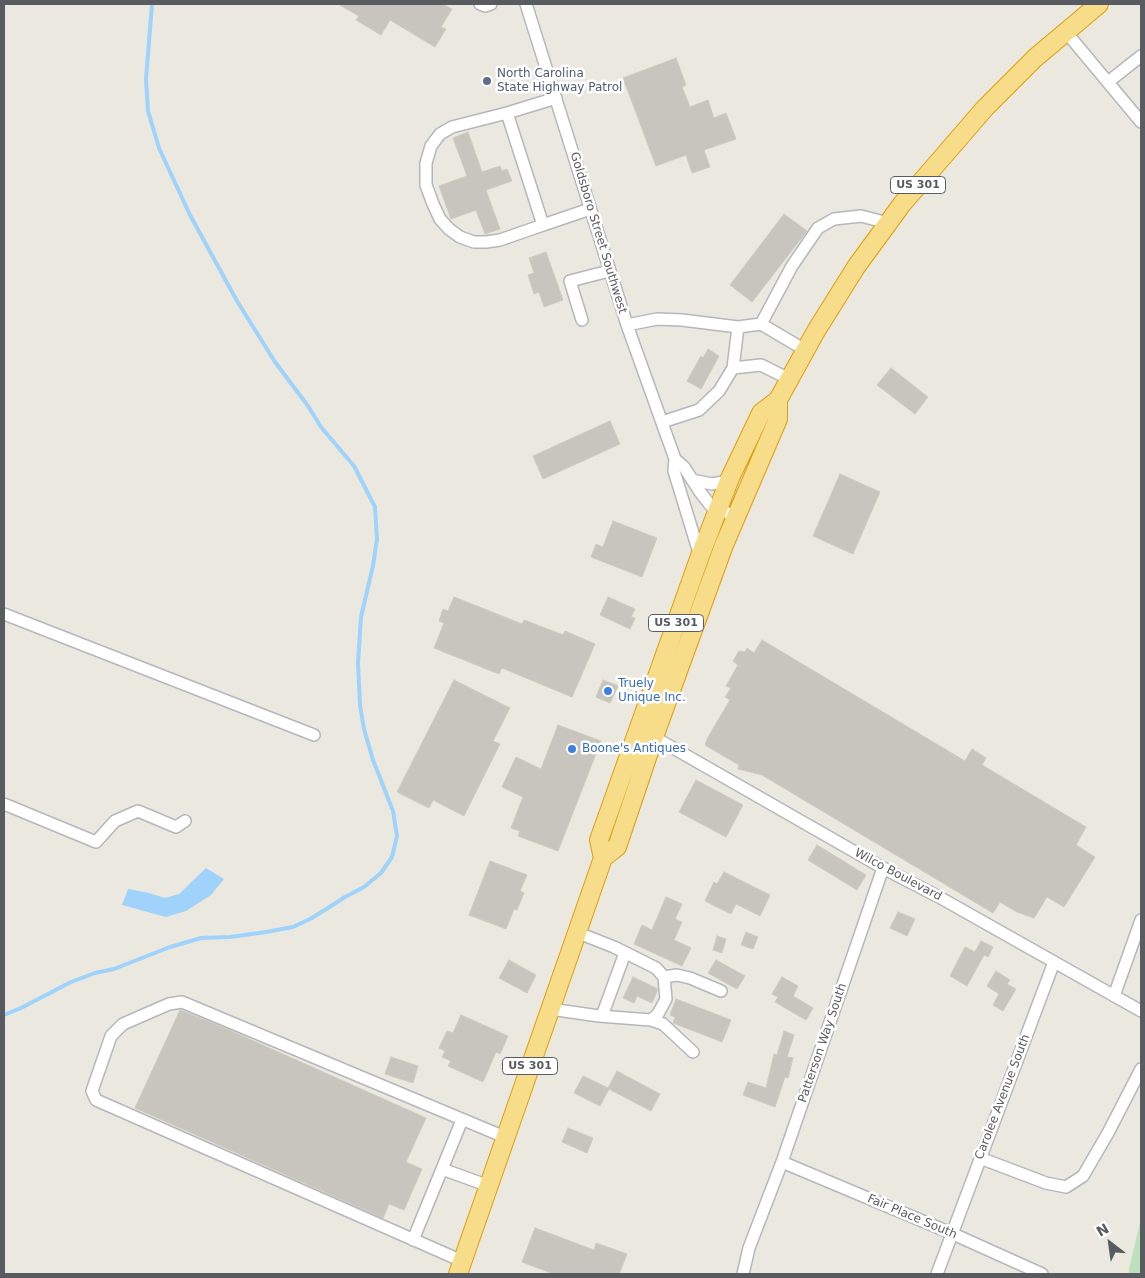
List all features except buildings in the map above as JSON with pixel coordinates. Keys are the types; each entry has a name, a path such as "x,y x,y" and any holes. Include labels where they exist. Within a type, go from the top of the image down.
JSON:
{"highway":[{"name":"US 301","path":"603,858 599,840 700,556 730,478 761,413 778,400 805,350 856,267 902,204 985,108 1036,58 1099,4"},
{"name":"US 301","path":"460,1268 507,1138 576,932 603,858 617,847 654,737 735,516 778,419 778,400"}],"street":[{"path":"480,4 485,6 491,4"},
{"name":"Goldsboro Street Southwest","path":"526,4 626,325 675,459 674,471 700,556"},
{"path":"1066,32 1141,122"},
{"path":"1108,82 1141,56"},
{"path":"556,98 452,127 440,134 431,146 426,163 426,186 432,204 448,229 460,237 474,242 500,240 590,209"},
{"path":"507,113 544,225"},
{"path":"761,324 792,266 818,228 834,219 861,216 888,223"},
{"path":"582,320 570,281 610,271"},
{"path":"626,325 657,319 682,320 738,328 761,324 805,350"},
{"path":"662,422 699,410 719,391 733,368 738,328"},
{"path":"733,368 761,365 789,379"},
{"name":"Goldsboro Street Southwest","path":"675,459 684,466 709,504 718,510 735,516"},
{"path":"692,480 712,484 723,482 730,478"},
{"path":"4,615 314,735"},
{"name":"Wilco Boulevard","path":"654,737 1141,1011"},
{"path":"4,804 96,842 114,821 138,811 176,827 185,821"},
{"name":"Patterson Way South","path":"743,1274 749,1248 782,1162 884,868"},
{"path":"1114,996 1141,920"},
{"path":"576,932 656,968 664,977 666,999 658,1014 651,1020"},
{"path":"602,1016 625,953"},
{"name":"Carolee Avenue South","path":"937,1274 1054,962"},
{"path":"664,977 690,978 721,991"},
{"path":"460,1268 413,1240 96,1100 92,1091 111,1036 123,1024 169,1004 182,1002 507,1138"},
{"path":"550,1009 651,1020 663,1024 693,1052"},
{"path":"980,1158 1046,1183 1066,1187 1083,1176 1141,1069"},
{"path":"413,1240 462,1120"},
{"name":"Fair Place South","path":"782,1162 951,1233 1042,1274"},
{"path":"442,1169 489,1186"}],"green space":[{"path":"1141,1218 1141,1274 1129,1274 1129,1269"}],"water":[{"path":"206,868 224,879 211,895 186,911 166,917 122,905 128,889 165,898 179,894"}],"waterway":[{"path":"4,1015 71,982 95,973 114,969 170,947 201,938 230,937 293,927 364,887 381,873 392,857 397,836 393,811 373,760 364,729 360,705 358,663 361,617 373,566 377,539 375,507 354,466 321,427 308,406 275,362 237,301 190,215 159,148 148,111 146,79 152,4"}],"place":[{"name":"North Carolina State Highway Patrol","path":"487,81"},
{"name":"Truely Unique Inc.","path":"608,691"},
{"name":"Boone's Antiques","path":"572,749"}]}
